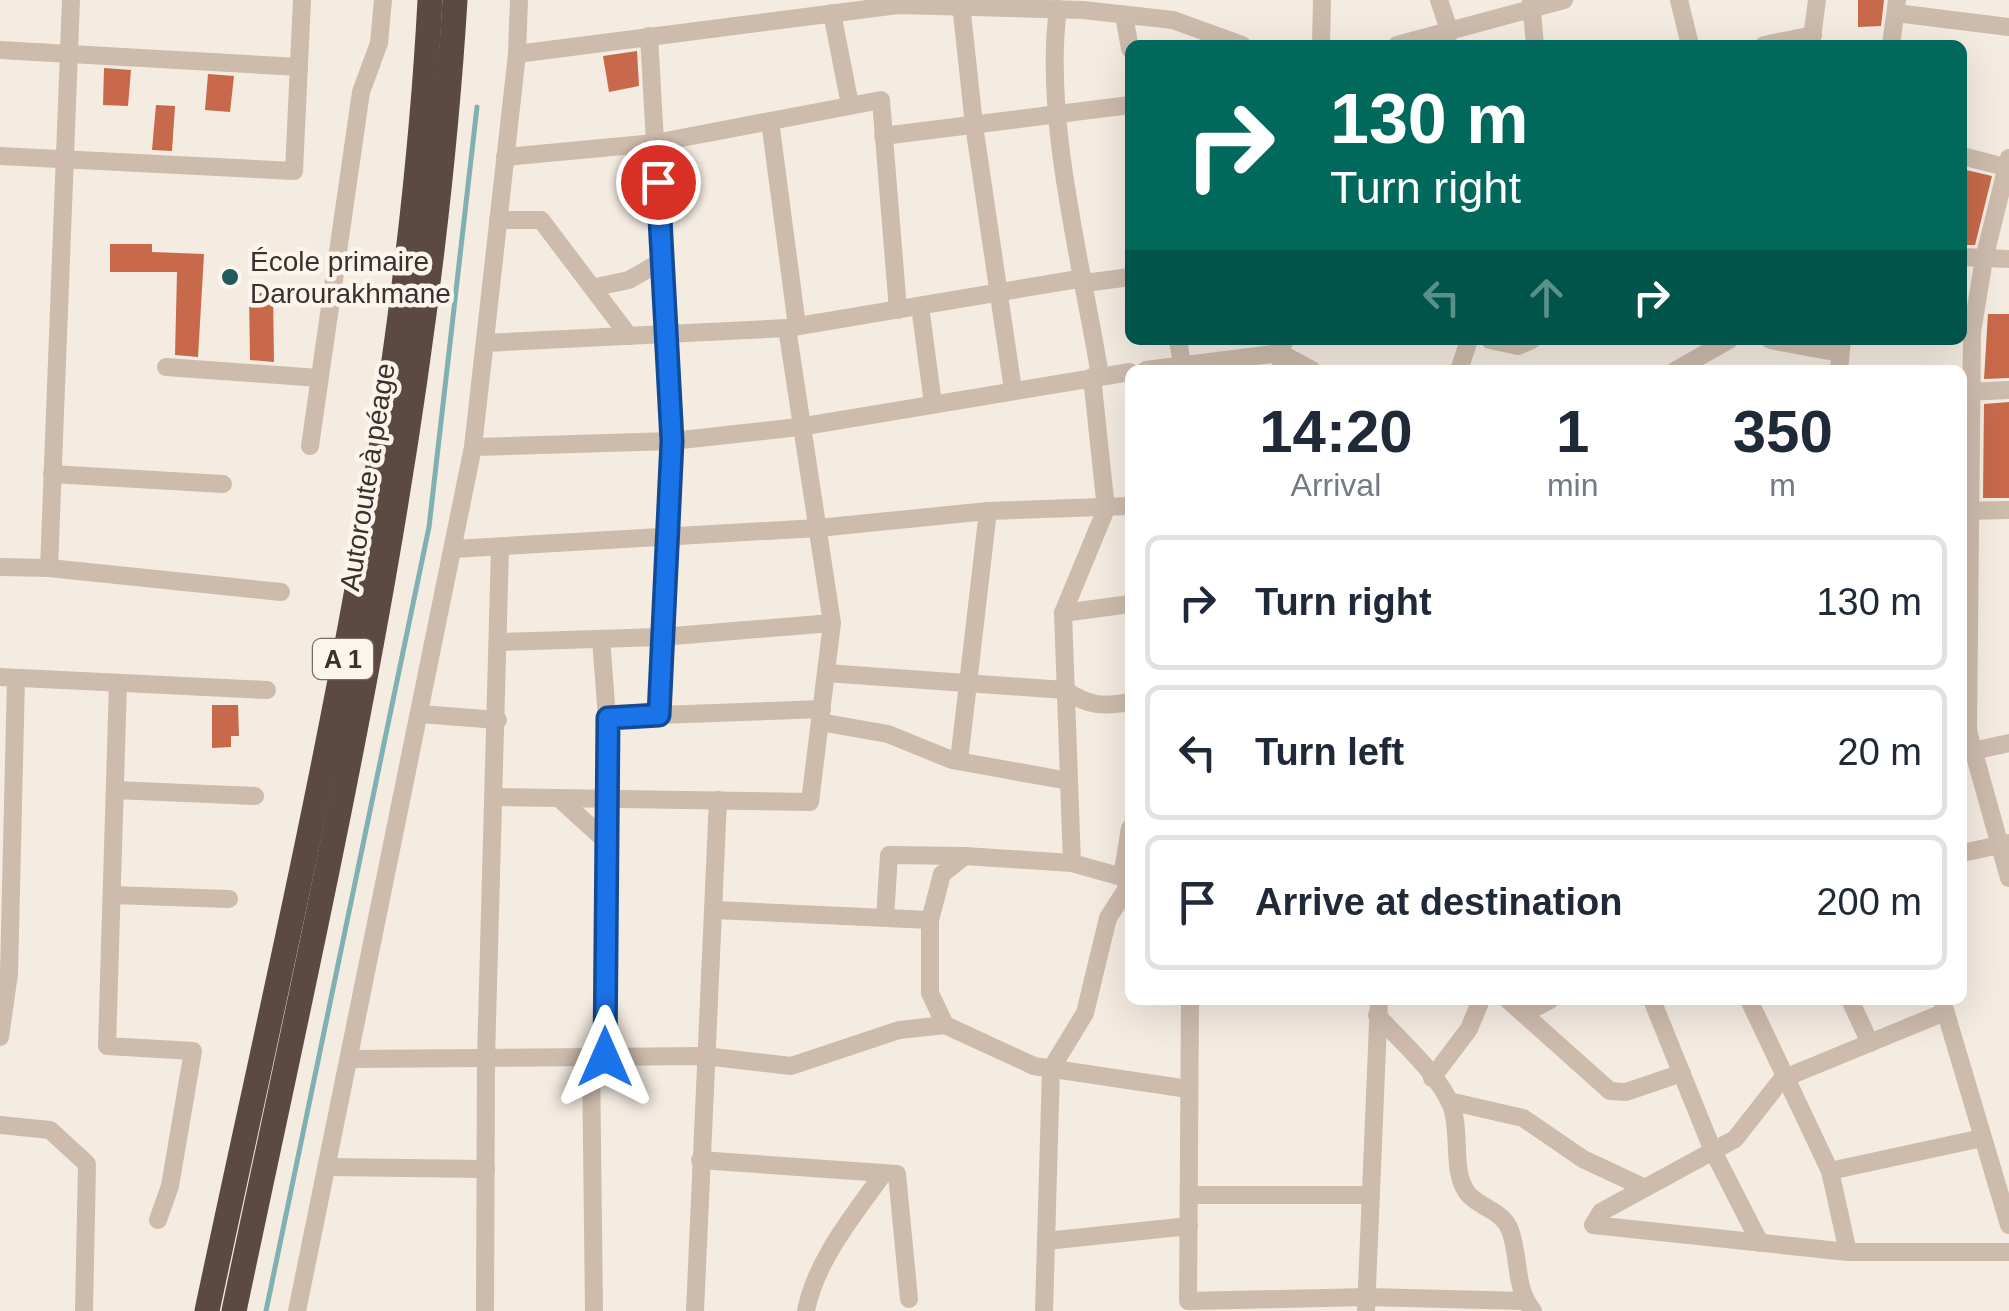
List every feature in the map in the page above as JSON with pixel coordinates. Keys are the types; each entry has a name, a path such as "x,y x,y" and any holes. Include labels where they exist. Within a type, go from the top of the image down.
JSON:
{"highway":[{"name":"A 1","path":"207,1311 339,681 395,334 430,0"},
{"name":"Autoroute à péage","path":"234,1311 357,721 397,487 432,234 454,0"}],"street":[{"path":"49,568 70,0"},
{"path":"0,156 294,171 302,0"},
{"path":"310,446 361,92 379,43 383,0"},
{"path":"297,1311 473,446 517,54 518,0"},
{"path":"1321,40 1322,0"},
{"path":"1439,0 1450,33"},
{"path":"1419,40 1532,4 1564,0"},
{"path":"1679,0 1689,40"},
{"path":"1812,40 1817,0"},
{"path":"517,54 824,9 961,4 1058,9 1102,6 1124,15 1173,20 1228,40"},
{"path":"961,4 974,125 1013,390"},
{"path":"1532,4 1535,40"},
{"path":"1892,40 1897,6 2009,27"},
{"path":"824,9 850,105"},
{"path":"1058,9 1052,55 1057,114 1096,376 1106,509 1063,613 1072,863"},
{"path":"1124,15 1128,40"},
{"path":"650,36 672,441 659,715"},
{"path":"0,50 299,66"},
{"path":"506,157 655,142 881,100 898,310"},
{"path":"883,136 1125,106"},
{"path":"496,797 810,802 832,623 799,426 770,120"},
{"path":"1967,157 2008,164 1984,260 1967,381"},
{"path":"498,220 541,220 630,336"},
{"path":"1967,258 2009,258"},
{"path":"596,287 628,280 662,261"},
{"path":"484,344 792,327 998,292 1125,277"},
{"path":"920,306 934,404"},
{"path":"1701,364 1723,345"},
{"path":"1795,345 1840,354"},
{"path":"1204,365 1282,354"},
{"path":"166,367 319,378"},
{"path":"473,446 672,441 799,426 1125,373"},
{"path":"1967,391 2009,390"},
{"path":"52,474 223,484"},
{"path":"453,549 818,528 988,512 1125,507"},
{"path":"1967,511 2009,510"},
{"path":"959,761 988,512"},
{"path":"485,1311 486,1058 500,546"},
{"path":"0,567 49,568 280,592"},
{"path":"1063,613 1125,605"},
{"path":"499,642 662,637 832,623"},
{"path":"594,1311 608,718 602,639"},
{"path":"826,673 1066,690 1086,704 1125,702"},
{"path":"0,1037 8,974 8,677 267,690"},
{"path":"118,683 107,1046 193,1051 170,1186 158,1220"},
{"path":"420,714 498,720"},
{"path":"608,718 821,716 888,734 959,761 1069,781"},
{"path":"1967,735 2004,844 2009,878"},
{"path":"1974,751 2009,743"},
{"path":"115,790 255,796"},
{"path":"561,800 606,841"},
{"path":"696,1311 718,800"},
{"path":"1967,852 2004,844"},
{"path":"885,918 889,855 1072,863 1125,883"},
{"path":"945,1026 930,993 930,920 942,874 965,856"},
{"path":"1044,1311 1051,1068 1085,1013 1108,918 1125,888"},
{"path":"112,895 230,899"},
{"path":"715,910 930,920"},
{"path":"1190,1005 1188,1301 1529,1306 1509,1227 1490,1208 1468,1195 1460,1173 1458,1127 1449,1101 1378,1007"},
{"path":"1432,1078 1469,1029 1478,1005"},
{"path":"1515,1005 1610,1091 1626,1092 1682,1073"},
{"path":"1525,1013 1540,1005"},
{"path":"1654,1005 1714,1151 1760,1243"},
{"path":"1751,1005 1782,1079 1830,1172 1848,1252"},
{"path":"1852,1005 1870,1043"},
{"path":"2009,1224 1944,1006 1870,1043 1782,1079 1735,1139 1601,1212 1593,1226 1848,1252 2009,1252"},
{"path":"1366,1304 1378,1007"},
{"path":"349,1059 704,1056 791,1066 899,1030 945,1026 1034,1066 1188,1089"},
{"path":"1449,1101 1523,1118 1583,1158 1645,1188"},
{"path":"0,1125 50,1130 87,1164 84,1311"},
{"path":"1830,1172 1982,1138"},
{"path":"700,1160 898,1174 909,1299"},
{"path":"326,1167 486,1169"},
{"path":"806,1311 810,1290 832,1248 883,1174"},
{"path":"1190,1194 1370,1196"},
{"path":"1046,1241 1189,1226"}],"building":[{"path":"1858,0 1884,0 1881,26 1858,27"},
{"path":"637,51 639,86 609,92 603,56"},
{"path":"104,68 131,70 128,106 103,105"},
{"path":"208,74 234,76 230,112 205,110"},
{"path":"156,105 175,106 172,151 152,150"},
{"path":"1967,170 1992,176 1975,245 1967,245"},
{"path":"110,244 152,244 152,252 204,254 198,357 175,355 177,272 110,272"},
{"path":"249,293 273,293 274,362 250,360"},
{"path":"1988,314 2009,314 2009,378 1984,379"},
{"path":"2009,402 2009,498 1983,498 1984,404"},
{"path":"212,705 238,705 239,736 231,736 231,747 212,748"}],"waterway":[{"path":"266,1311 429,527 477,107"}],"place":[{"name":"École primaire Darourakhmane","path":"230,277"}],"route":[{"path":"605,1057 608,718 659,715 672,441 658,182"}]}
